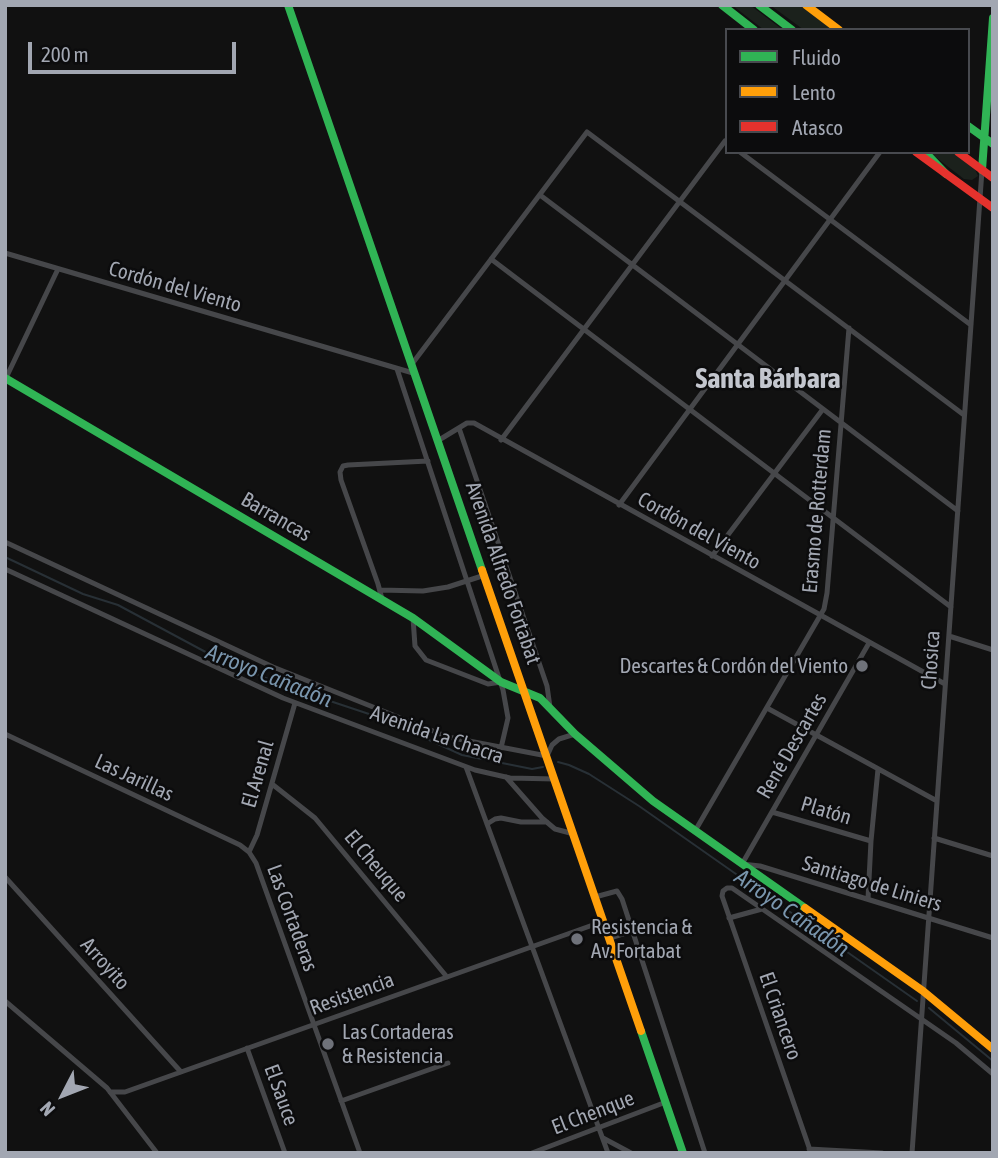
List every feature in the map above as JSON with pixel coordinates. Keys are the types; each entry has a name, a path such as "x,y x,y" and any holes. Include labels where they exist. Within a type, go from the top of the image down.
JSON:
{"main road":[{"name":"Avenida Alfredo Fortabat","path":"288,5 683,1153"},
{"path":"722,5 751,28"},
{"path":"759,5 789,28"},
{"path":"806,5 836,28"},
{"path":"982,170 993,18"},
{"path":"970,128 993,145"},
{"path":"919,154 993,208"},
{"path":"927,154 946,174"},
{"path":"961,154 993,178"},
{"name":"Barrancas","path":"5,379 381,595 501,682 524,691"},
{"path":"524,691 540,698 575,734 653,801 923,991 993,1049"}],"street":[{"path":"412,363 587,132 964,415"},
{"path":"501,440 725,141"},
{"path":"743,154 971,325"},
{"path":"619,505 879,154"},
{"name":"Chosica","path":"912,1153 982,170"},
{"path":"540,195 958,511"},
{"name":"Cordón del Viento","path":"5,253 416,374"},
{"path":"491,259 951,607"},
{"path":"5,379 58,269"},
{"name":"Erasmo de Rotterdam","path":"695,831 821,616 827,593 849,328"},
{"path":"397,369 501,682 508,718 501,748"},
{"path":"712,556 823,410"},
{"name":"Cordón del Viento","path":"459,428 467,423 474,423 945,684"},
{"path":"439,440 459,428 547,686 550,707"},
{"path":"428,461 348,465 343,466 340,472 381,595 423,592 485,575"},
{"name":"Avenida La Chacra","path":"5,542 273,667 448,737 547,756"},
{"name":"Avenida La Chacra","path":"5,569 295,703 466,767 506,777 555,779"},
{"path":"413,618 415,646 426,660 488,684 501,682"},
{"path":"949,636 993,650"},
{"name":"René Descartes","path":"742,864 869,643"},
{"name":"El Arenal","path":"249,852 257,835 295,703"},
{"path":"767,708 937,801"},
{"name":"Las Jarillas","path":"5,734 240,845 249,852"},
{"path":"547,756 552,745 559,739 575,734"},
{"path":"466,767 608,1153"},
{"path":"868,899 878,769"},
{"path":"506,777 555,829 574,834"},
{"name":"El Cheuque","path":"272,784 314,818 447,977"},
{"name":"Platón","path":"772,811 871,841"},
{"path":"487,824 501,818 520,822 547,822"},
{"path":"934,838 993,856"},
{"name":"Las Cortaderas","path":"249,852 256,863 360,1153"},
{"name":"Santiago de Liniers","path":"742,864 760,866 993,938"},
{"name":"Arroyito","path":"5,877 181,1072"},
{"name":"El Criancero","path":"762,909 732,888 724,889 722,896 729,918 810,1151"},
{"path":"595,897 617,891 622,898 705,1153"},
{"path":"729,918 762,909 921,1019 993,1074"},
{"name":"Resistencia","path":"110,1092 125,1091 181,1072 604,922"},
{"path":"610,938 632,931"},
{"path":"5,1001 110,1092 157,1153"},
{"name":"El Sauce","path":"247,1048 285,1153"},
{"path":"341,1101 448,1063"},
{"name":"El Chenque","path":"532,1153 666,1102"},
{"path":"603,1138 631,1153"},
{"path":"810,1151 882,1153"}],"shaded area":[{"path":"732,5 750,5 780,28 761,28"},
{"path":"770,5 801,5 831,28 801,28"},
{"path":"932,154 955,154 975,169 978,176 972,180 964,179"}],"waterway":[{"name":"Arroyo Cañadón","path":"5,557 83,594 118,605 213,656 285,686 381,718 462,755 532,769 543,767"},
{"name":"Arroyo Cañadón","path":"558,762 589,774 639,806 917,1001"},
{"name":"Arroyo Cañadón","path":"929,1008 993,1061"}],"traffic: fast":[{"path":"288,5 482,570"},
{"path":"722,5 751,28"},
{"path":"759,5 789,28"},
{"path":"982,170 993,18"},
{"path":"970,127 993,144"},
{"path":"927,154 946,174"},
{"path":"5,378 413,618 501,682 540,698 575,734 653,801 805,908"},
{"path":"641,1031 683,1153"}],"traffic: slow":[{"path":"806,5 836,28"},
{"path":"482,570 641,1031"},
{"path":"805,908 923,991 993,1049"}],"traffic: jam":[{"path":"919,154 993,208"},
{"path":"961,154 993,178"}],"place":[{"name":"Descartes & Cordón del Viento","path":"862,666"},
{"name":"Resistencia & Av. Fortabat","path":"577,939"},
{"name":"Las Cortaderas & Resistencia","path":"328,1044"}],"district":[{"name":"Santa Bárbara","path":"768,379"}]}
